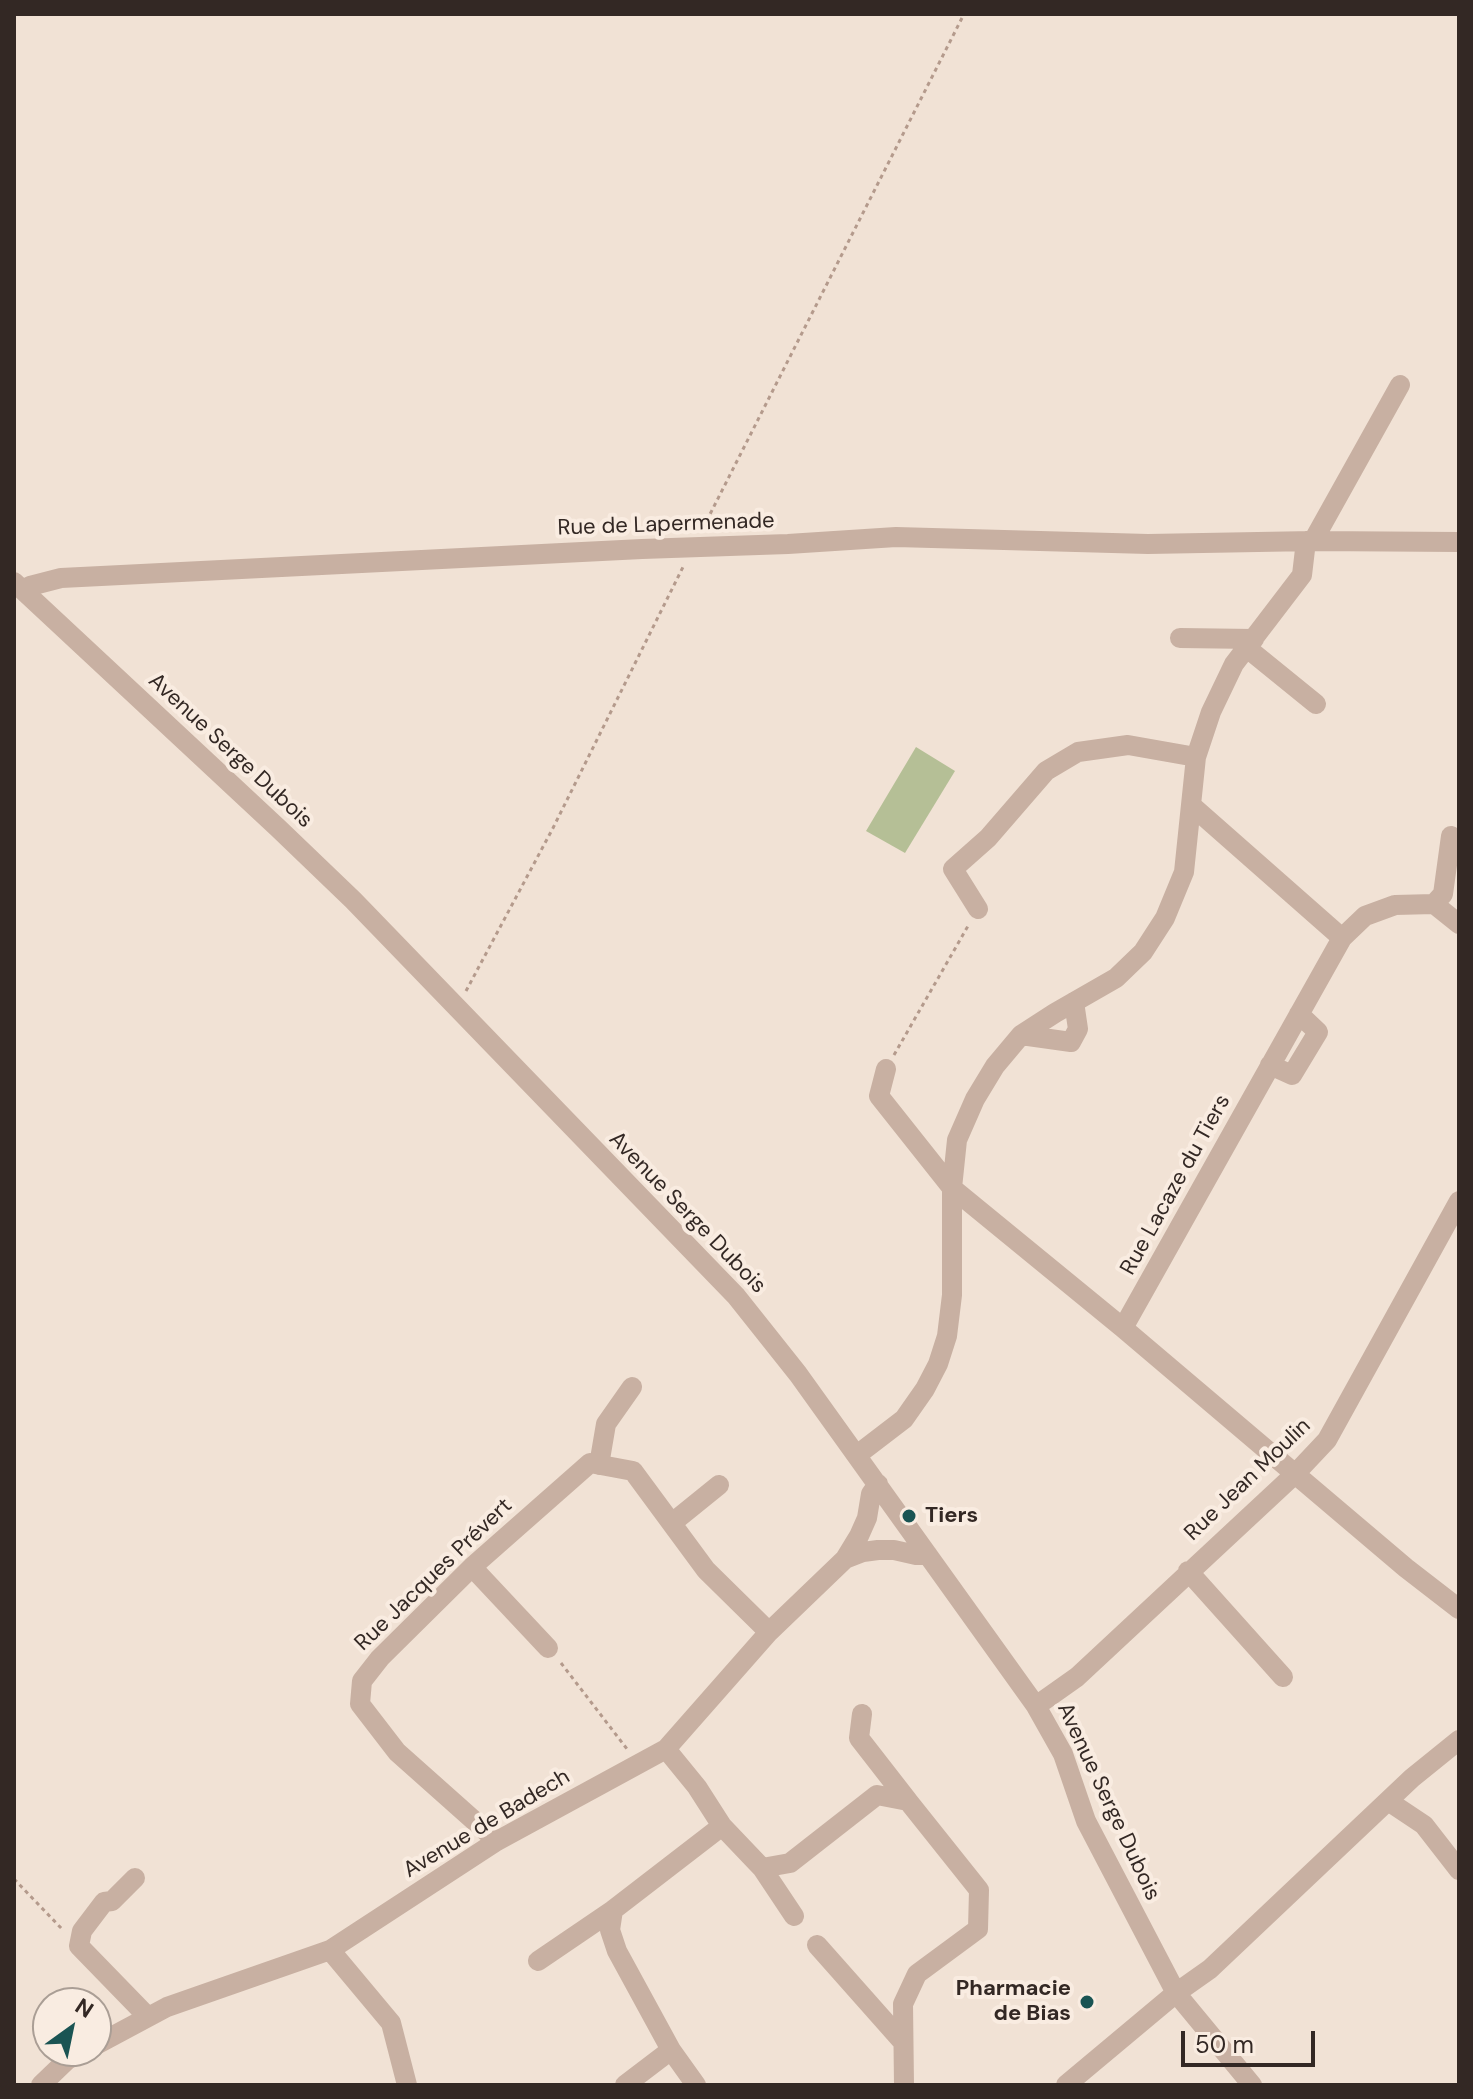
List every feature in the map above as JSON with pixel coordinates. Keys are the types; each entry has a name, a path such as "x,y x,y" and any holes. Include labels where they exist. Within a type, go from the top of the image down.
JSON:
{"street":[{"path":"857,1455 904,1419 938,1364 947,1336 952,1295 952,1188 957,1140 975,1099 995,1066 1021,1035 1116,978 1143,952 1165,918 1184,872 1196,757 1211,712 1234,664 1302,575 1310,541 1400,385"},
{"name":"Rue de Lapermenade","path":"20,587 61,578 896,537 1148,544 1459,542"},
{"name":"Avenue Serge Dubois","path":"20,587 321,869 736,1296 798,1374 1036,1706 1063,1754 1086,1821 1176,1993 1252,2085"},
{"path":"1180,638 1250,643 1316,704"},
{"path":"978,909 953,869 988,838 1046,771 1078,752 1128,745 1196,757"},
{"path":"1191,805 1342,938 1365,916 1395,905 1434,904 1459,924"},
{"path":"1434,904 1443,894 1451,836"},
{"name":"Rue Lacaze du Tiers","path":"1123,1328 1342,938"},
{"path":"1021,1035 1071,1042 1078,1029 1074,1002"},
{"path":"886,1069 879,1096 952,1188 1459,1609"},
{"name":"Rue Jean Moulin","path":"1036,1706 1077,1677 1295,1474 1327,1440 1459,1201"},
{"path":"632,1387 606,1424 599,1465 633,1471 706,1570 769,1632"},
{"name":"Rue Jacques Prévert","path":"497,1841 397,1752 360,1704 362,1681 380,1658 472,1567 590,1463 599,1465"},
{"path":"845,1559 867,1518 871,1494 878,1484"},
{"path":"672,1523 719,1485"},
{"path":"845,1559 878,1550 928,1555"},
{"name":"Avenue de Badech","path":"112,2036 167,2007 330,1950 497,1841 666,1749 769,1632 845,1559"},
{"path":"472,1567 548,1648"},
{"path":"1188,1571 1283,1677"},
{"path":"862,1714 859,1738 979,1890 978,1929 917,1974 903,2004 904,2085"},
{"path":"1066,2085 1176,1993 1210,1969 1412,1778 1459,1740"},
{"path":"666,1749 697,1787 722,1826 762,1868 794,1916"},
{"path":"762,1868 790,1863 877,1795 908,1801"},
{"path":"1388,1801 1424,1825 1459,1870"},
{"path":"538,1961 613,1910 722,1826"},
{"path":"135,1878 112,1901 104,1902 82,1931 79,1946 148,2017"},
{"path":"613,1910 610,1930 617,1951 671,2050 696,2085"},
{"path":"817,1945 903,2042"},
{"path":"330,1950 391,2023 407,2085"},
{"path":"625,2085 671,2050"},
{"path":"41,2085 60,2067"}],"path":[{"path":"456,1008 560,814 964,14"},
{"path":"886,1069 978,909"},
{"path":"548,1648 639,1764"},
{"path":"14,1879 79,1946"}],"green space":[{"path":"916,747 955,771 905,853 866,831"}],"place":[{"name":"Tiers","path":"909,1516"},
{"name":"Pharmacie de Bias","path":"1087,2002"}]}
